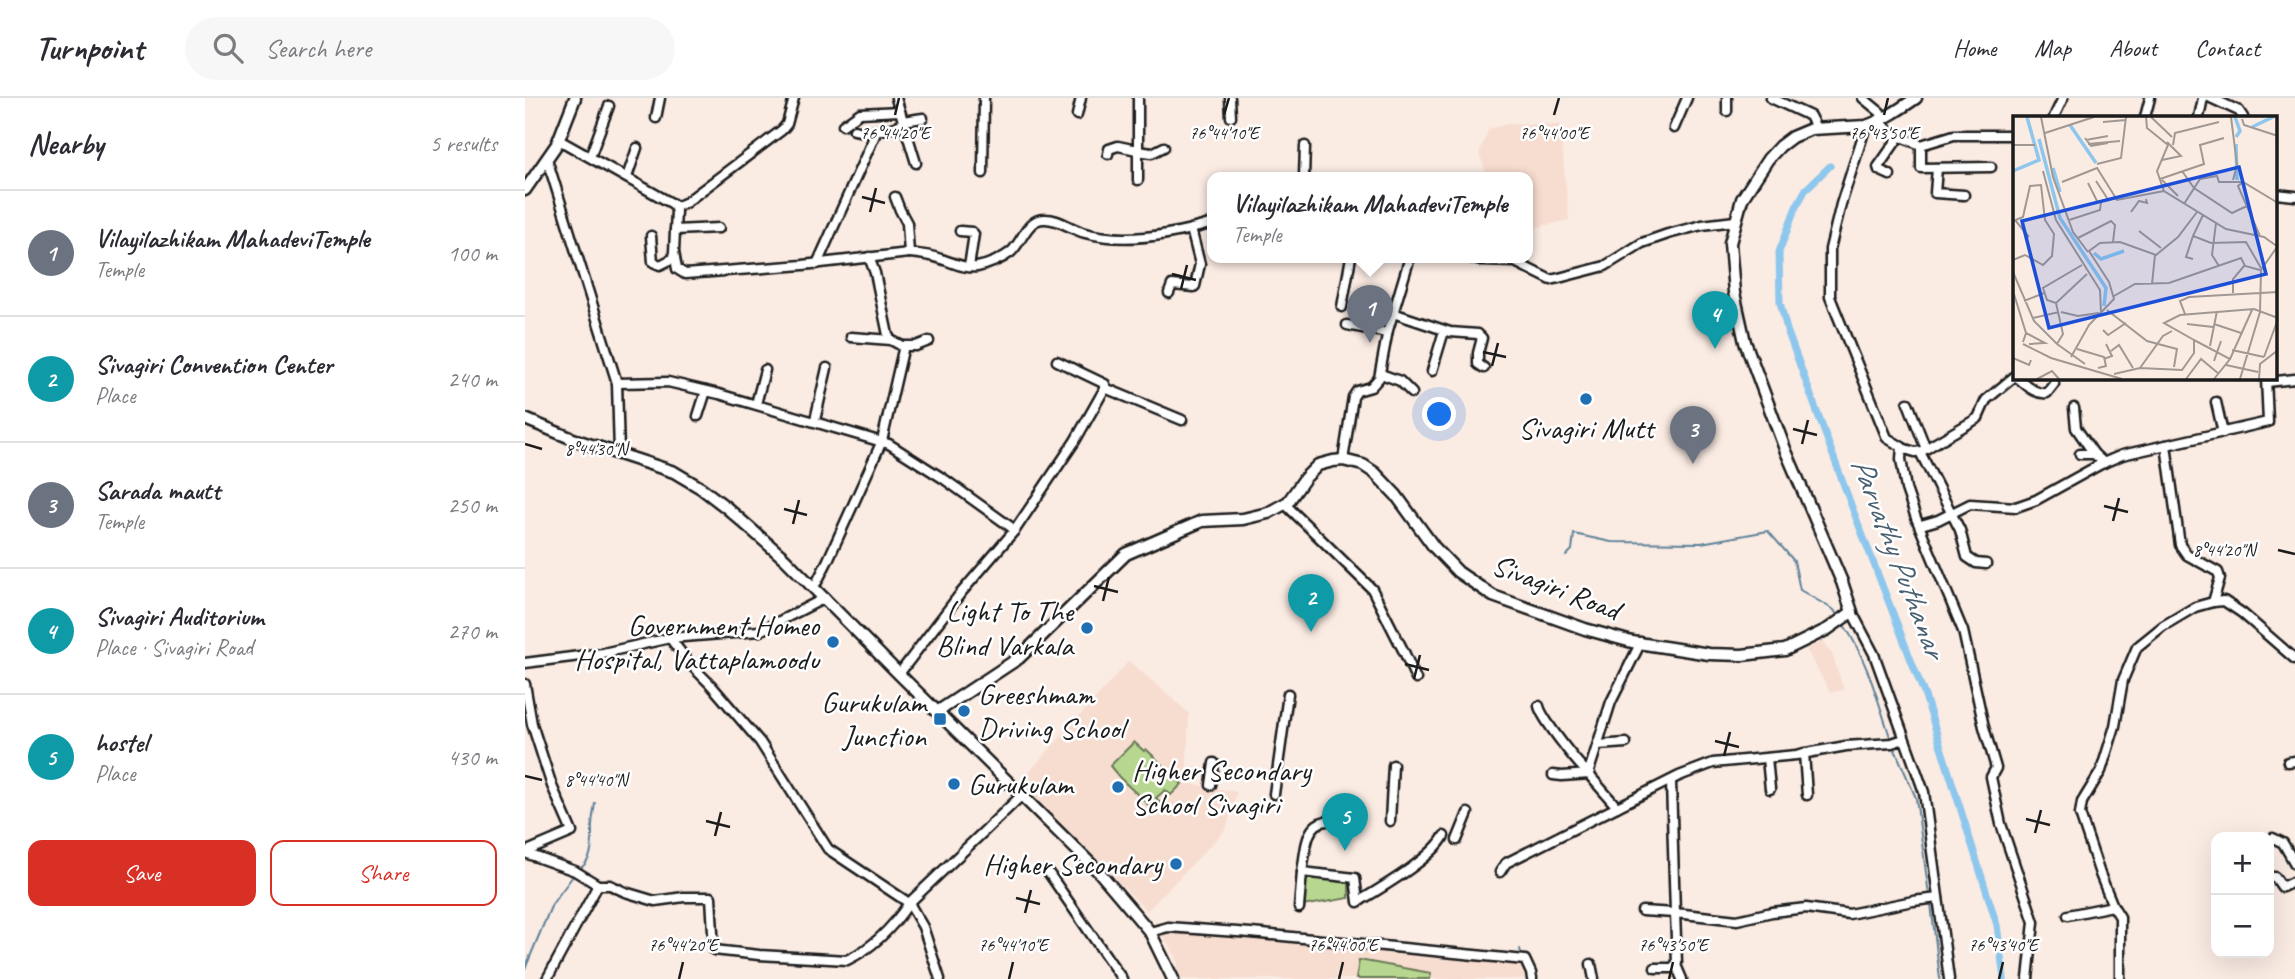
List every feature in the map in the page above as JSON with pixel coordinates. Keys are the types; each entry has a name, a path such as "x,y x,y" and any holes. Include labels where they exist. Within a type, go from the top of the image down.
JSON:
{"main road":[{"path":"525,190 559,140 575,98"},
{"path":"1852,612 1745,342 1734,293 1730,243 1742,199 1768,159 1792,137 1816,128 1866,126 1882,120 1916,98"},
{"path":"525,419 564,436 674,472 701,488 765,540 1100,873 1150,932 1173,979"},
{"path":"937,712 1019,658 1126,554 1202,521 1243,519 1268,513 1285,504 1318,465 1343,460"},
{"name":"Sivagiri Road","path":"1343,460 1363,465 1375,473 1397,495 1434,547 1458,572 1493,596 1585,629 1632,642 1709,654 1742,655 1785,650 1828,629 1852,612"}],"street":[{"path":"656,118 660,98"},
{"path":"675,207 685,203 782,130 787,124 794,98"},
{"path":"896,98 916,163"},
{"path":"983,173 984,98"},
{"path":"1077,115 1081,98"},
{"path":"1137,180 1138,98"},
{"path":"1230,98 1231,117"},
{"path":"1674,128 1687,98"},
{"path":"1727,98 1727,111"},
{"path":"1771,98 1810,116 1816,128"},
{"path":"1863,98 1874,106 1885,128 1899,137 1921,145 1954,135 2013,135"},
{"path":"2054,116 2063,98"},
{"path":"2145,116 2150,98"},
{"path":"2199,116 2203,98"},
{"path":"2211,98 2239,111 2242,116"},
{"path":"590,157 610,106"},
{"path":"843,125 860,113 900,111"},
{"path":"854,130 865,132 923,118"},
{"path":"1866,126 1830,249 1830,297 1887,438 1902,448 1923,450 1978,418 1986,400 2013,380"},
{"path":"817,264 876,135"},
{"path":"1890,174 1878,167 1899,137"},
{"path":"559,140 671,202 675,207 674,257 677,269 685,274 817,264 909,253 969,267 990,263 1011,251 1032,224 1042,219 1052,220 1087,234 1144,237 1207,225"},
{"path":"1921,145 1920,168 1991,167"},
{"path":"1108,154 1109,149 1114,146 1152,153 1164,147"},
{"path":"1304,172 1305,146"},
{"path":"627,177 637,148"},
{"path":"547,159 617,383 619,453"},
{"path":"1937,168 1935,192 1964,195"},
{"path":"2277,194 2295,196"},
{"path":"895,197 907,223 909,253"},
{"path":"1517,263 1546,279 1554,279 1605,266 1641,243 1668,234 1702,225 1735,221"},
{"path":"675,230 719,228"},
{"path":"1169,293 1172,285 1195,286 1200,264 1191,229"},
{"path":"960,231 974,234 969,267"},
{"path":"651,236 652,258 656,265 666,264 674,257"},
{"path":"869,257 891,340"},
{"path":"1342,307 1350,263"},
{"path":"1343,460 1354,394 1358,390 1373,386 1381,374 1387,333 1409,263"},
{"path":"1393,313 1444,331 1481,335 1477,357 1479,366 1484,368"},
{"path":"1347,325 1387,333"},
{"path":"1432,371 1444,331"},
{"path":"851,337 891,340 902,346 916,346 929,341"},
{"path":"813,586 828,560 882,442 902,346"},
{"path":"1057,361 1105,384 1105,388 1182,420"},
{"path":"815,420 827,368"},
{"path":"756,404 765,370"},
{"path":"1381,374 1400,381 1412,393"},
{"path":"2277,380 2295,379"},
{"path":"2021,380 2042,394 2047,393 2054,384"},
{"path":"1921,526 1970,504 2015,507 2036,500 2122,455 2268,422 2267,380"},
{"path":"617,383 668,382 815,420 882,442 944,479 1015,530"},
{"path":"899,674 960,594 1015,530 1075,441 1105,388"},
{"path":"698,416 706,391"},
{"path":"2216,402 2223,433"},
{"path":"1908,403 1942,498 1963,537 1967,557 1986,564"},
{"path":"2074,408 2077,428 2103,463"},
{"path":"2166,445 2180,545 2187,555 2218,572 2220,578 2213,602"},
{"path":"1902,448 1906,489 1963,631 1996,768 1991,777 2001,824 2034,922 2028,979"},
{"path":"2080,454 2094,454"},
{"path":"1285,504 1371,589 1416,679"},
{"path":"525,663 603,653 670,638 760,631 825,598"},
{"path":"2120,979 2120,917 2113,906 2080,814 2081,802 2101,771 2115,726 2123,680 2137,647 2163,626 2195,607 2224,601 2295,659"},
{"path":"1852,612 1874,654 1924,792 1949,979"},
{"path":"670,638 760,742 828,849 909,903 923,927 940,979"},
{"path":"1590,774 1591,760 1611,702 1641,642"},
{"path":"525,684 532,724 552,786 572,832 525,852"},
{"path":"1274,794 1289,694"},
{"path":"1539,706 1557,736 1616,807"},
{"path":"1500,872 1506,863 1696,768 1726,760 1767,758 1846,746 1892,743 1904,739"},
{"path":"1598,745 1626,743"},
{"path":"1804,753 1807,795"},
{"path":"1767,758 1770,789"},
{"path":"1211,785 1215,763"},
{"path":"1390,821 1393,765"},
{"path":"1553,775 1590,774"},
{"path":"1671,782 1676,965 1682,979"},
{"path":"525,852 575,872 598,885 610,884 625,892 655,901 711,897 714,950 759,956 847,960 859,954 896,922 909,903 1022,795"},
{"path":"1457,840 1468,813"},
{"path":"1299,908 1309,833 1313,827 1324,821 1345,823"},
{"path":"1302,872 1355,878 1358,902 1381,889 1436,848 1444,836"},
{"path":"2274,838 2280,840 2295,864"},
{"path":"1048,872 1122,979"},
{"path":"2274,877 2282,887 2295,881"},
{"path":"547,979 598,885"},
{"path":"1642,911 1737,920 1806,908 1849,914 1938,898"},
{"path":"2068,915 2113,906"},
{"path":"1150,932 1168,927 1251,933 1525,960 1532,979"},
{"path":"1591,964 1594,979"},
{"path":"1654,968 1672,968 1676,965"}],"shaded area":[{"path":"1512,123 1560,125 1569,220 1533,228 1533,172 1486,172 1479,154 1489,129"},
{"path":"1822,641 1832,654 1844,690 1830,692 1806,649"},
{"name":"Higher Secondary School Sivagiri","path":"1129,661 1189,713 1186,783 1237,792 1226,829 1147,911 1020,782"},
{"path":"1162,928 1515,961 1526,969 1526,979 1179,979 1177,958 1161,933"}],"green space":[{"path":"1134,742 1144,751 1146,749 1182,784 1171,795 1165,790 1156,798 1163,805 1156,812 1110,766"},
{"path":"1305,876 1349,880 1349,898 1302,906"},
{"path":"1359,960 1431,973 1430,979 1356,979"}],"waterway":[{"name":"Parvathy Puthanar","path":"1830,166 1806,189 1796,207 1779,252 1780,302 1787,330 1853,510 1925,696 1997,925 2004,979"},
{"path":"1566,556 1572,550 1574,534 1611,542 1701,543 1768,531 1794,561 1800,590 1834,610 1839,618"},
{"path":"1842,622 1865,664 1891,740"},
{"path":"1893,745 1916,798 1929,895"},
{"path":"581,868 591,851 595,803"},
{"path":"525,969 552,904 573,876"},
{"path":"1931,904 1940,979"},
{"path":"1520,949 1521,953"}],"place":[{"name":"Vilayilazhikam MahadeviTemple","path":"1370,343"},
{"name":"Sivagiri Auditorium","path":"1715,349"},
{"name":"Sivagiri Mutt","path":"1586,399"},
{"name":"Sarada mautt","path":"1693,464"},
{"name":"Light To The Blind Varkala","path":"1087,628"},
{"name":"Sivagiri Convention Center","path":"1311,632"},
{"name":"Government Homeo Hospital, Vattaplamoodu","path":"833,642"},
{"name":"Greeshmam Driving School","path":"964,711"},
{"name":"Gurukulam Junction","path":"940,719"},
{"name":"Gurukulam","path":"954,784"},
{"name":"Higher Secondary School Sivagiri","path":"1118,787"},
{"name":"hostel","path":"1345,851"},
{"name":"Higher Secondary","path":"1176,864"}]}
